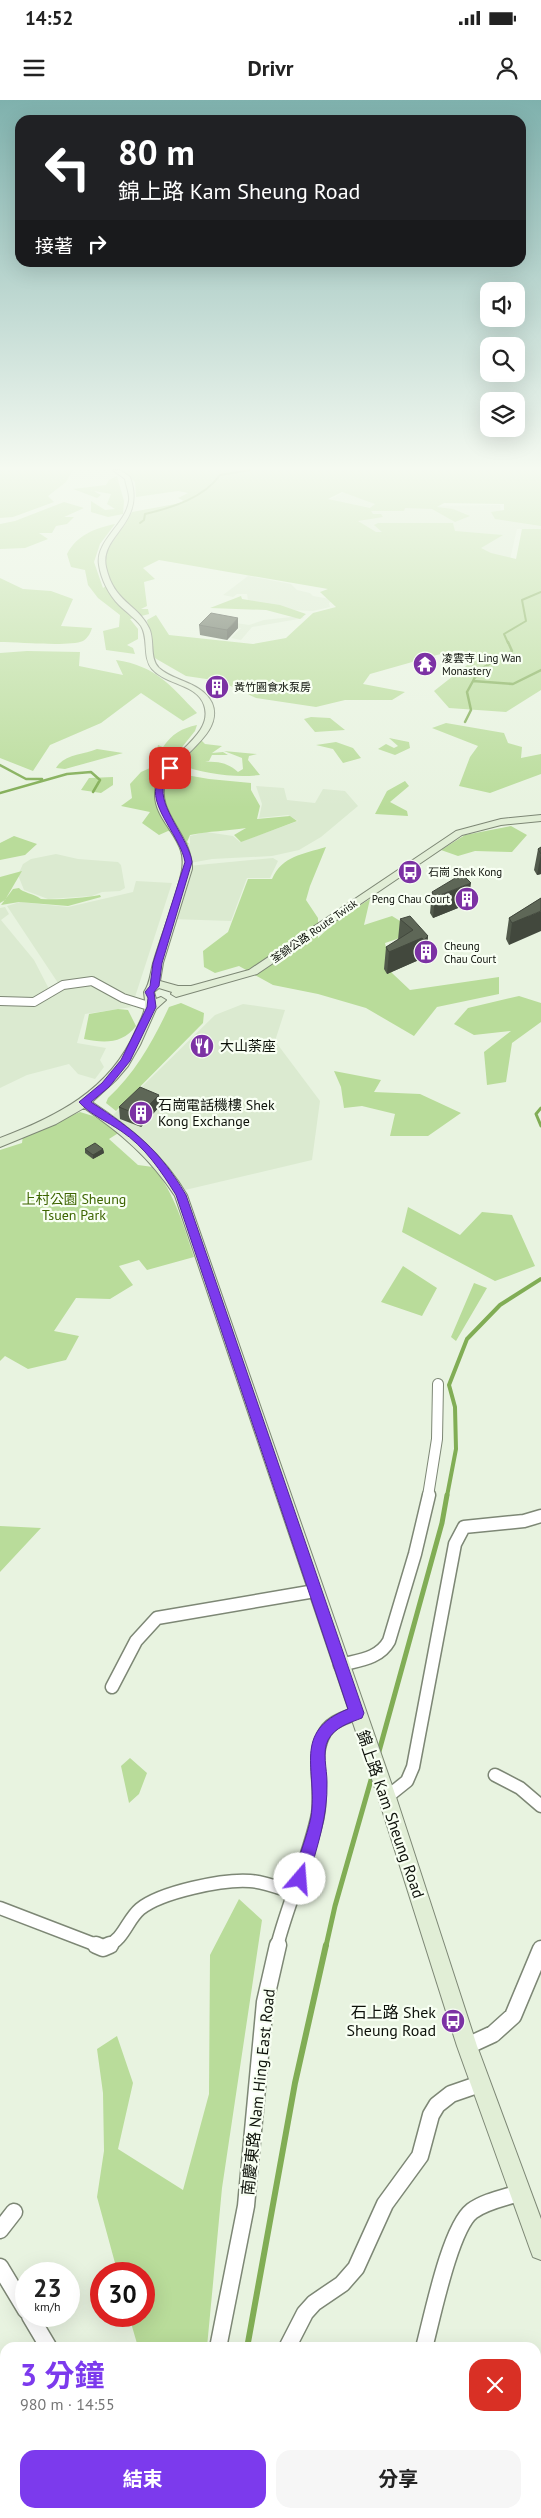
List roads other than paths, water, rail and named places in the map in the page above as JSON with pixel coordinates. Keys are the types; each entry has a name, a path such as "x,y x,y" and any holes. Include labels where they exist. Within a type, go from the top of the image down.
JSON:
{"main road":[{"path":"0,1142 50,1122 84,1102 106,1085 126,1061 156,992 158,963 189,858 162,807 159,789 167,772 205,729 210,713 207,702 199,692 162,673 153,665 146,629 115,596 109,583"},
{"name":"荃錦公路 Route Twisk","path":"156,992 170,999 175,991 192,989 241,976 269,963 428,853 464,833 510,822 541,818"},
{"path":"156,992 169,985 175,991"},
{"name":"錦上路 Kam Sheung Road","path":"84,1102 126,1129 146,1147 166,1170 181,1195 385,1794 467,2046 541,2249"}],"street":[{"path":"0,1001 34,1002 44,998 63,985 87,981 101,984 123,998 156,992"},
{"path":"340,1665 378,1654 384,1650 390,1639 414,1560 434,1457 440,1411 438,1384"},
{"path":"385,1794 407,1781 413,1767 452,1552 460,1534 464,1527 524,1522 541,1516"},
{"path":"112,1687 134,1642 144,1629 157,1618 315,1591"},
{"name":"南慶東路 Nam Hing East Road","path":"219,2342 246,2206 265,2002 278,1944 318,1817 320,1783 318,1747 324,1733 334,1722 357,1713"},
{"path":"495,1775 520,1788 541,1806"},
{"path":"0,1908 103,1948 114,1944 141,1908 164,1898 234,1881 252,1881 295,1893"},
{"path":"467,2046 493,2034 514,2016 541,1949"},
{"path":"288,2342 304,2312 314,2302 336,2290 350,2276 365,2251 386,2204 423,2148 427,2128 436,2106 444,2097 480,2084"},
{"path":"426,2342 457,2236 466,2216 474,2210 519,2193"},
{"path":"0,2230 14,2212"},
{"path":"0,2267 15,2292"},
{"path":"37,2327 45,2342"}],"waterway":[{"path":"508,643 504,634 526,621 522,600 541,592"},
{"path":"473,681 479,670 512,651 508,642"},
{"path":"473,681 513,684 541,670"},
{"path":"465,722 471,710 467,692 473,681"},
{"path":"0,765 26,779 42,779"},
{"path":"0,793 67,774 91,772 100,780 93,792"},
{"path":"541,1108 536,1114 541,1126"},
{"path":"447,1496 456,1449 455,1407 449,1385 467,1339 500,1305 541,1279"},
{"path":"378,1755 442,1523 447,1495"},
{"path":"326,1946 335,1906 373,1773"},
{"path":"248,2342 295,2083 326,1945"}],"place":[{"name":"凌雲寺 Ling Wan Monastery","path":"425,664"},
{"name":"黃竹園食水泵房","path":"217,687"},
{"name":"石崗 Shek Kong","path":"410,872"},
{"name":"Peng Chau Court","path":"467,899"},
{"name":"Cheung Chau Court","path":"426,952"},
{"name":"大山荼座","path":"202,1046"},
{"name":"石崗電話機樓 Shek Kong Exchange","path":"141,1113"},
{"name":"石上路 Shek Sheung Road","path":"453,2021"}],"park label":[{"name":"上村公園 Sheung Tsuen Park","path":"74,1208"}]}
